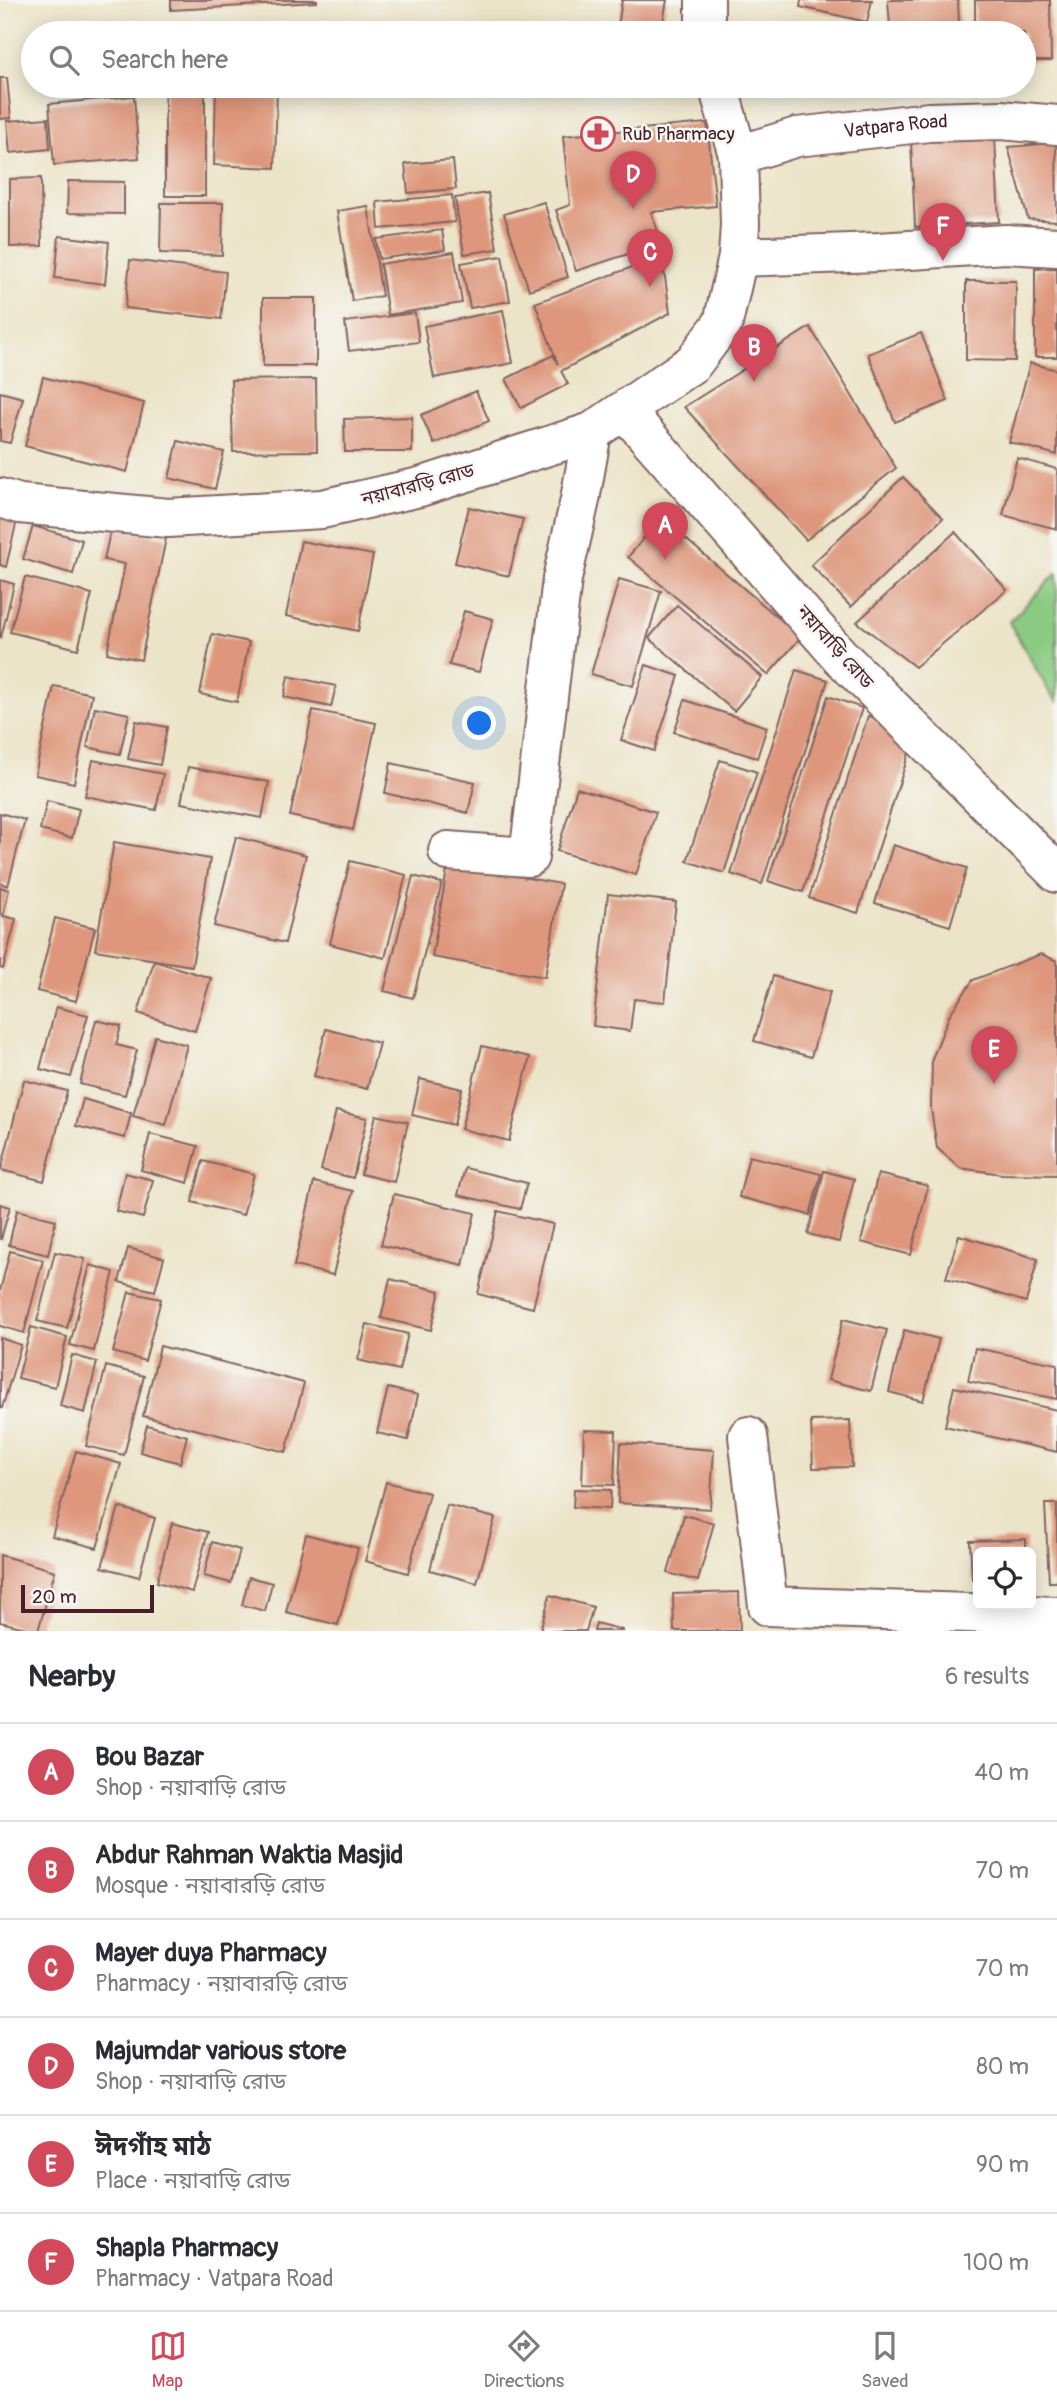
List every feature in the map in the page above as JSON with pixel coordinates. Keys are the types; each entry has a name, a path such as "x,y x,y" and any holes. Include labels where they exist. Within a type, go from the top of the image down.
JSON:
{"street":[{"path":"705,0 705,21"},
{"path":"721,98 738,155 738,257 1006,244 1057,247"},
{"name":"Vatpara Road","path":"738,155 797,137 929,122 1001,120 1057,125"},
{"name":"নয়াবারড়ি রোড","path":"0,498 20,504 168,519 322,509 420,487 592,432 693,363 723,323 738,257"},
{"name":"নয়াবাড়ি রোড","path":"625,411 840,656 1057,873"},
{"path":"448,851 529,857 562,579 592,432"},
{"path":"748,1436 768,1606 1057,1616"}],"green space":[{"path":"1057,573 1057,701 1009,622"}],"building":[{"path":"171,0 317,0 317,2 171,10"},
{"path":"622,0 667,0 663,21 619,21"},
{"path":"801,0 872,0 867,21 800,7"},
{"path":"888,0 958,0 959,21 890,21"},
{"path":"975,0 1050,0 1051,61 1036,61 1036,21 975,21"},
{"path":"0,78 7,78 11,118 0,119"},
{"path":"134,98 139,158 54,165 49,104"},
{"path":"165,98 205,98 205,196 165,196"},
{"path":"216,98 277,98 275,168 214,165"},
{"path":"48,118 50,149 10,153 7,121"},
{"path":"707,123 716,206 651,212 662,243 576,271 556,210 570,205 563,136"},
{"path":"995,137 999,222 915,227 911,141"},
{"path":"1056,143 1057,221 1028,219 1008,147"},
{"path":"453,160 456,189 408,193 405,164"},
{"path":"41,178 42,246 10,247 10,179"},
{"path":"68,181 124,182 124,214 67,213"},
{"path":"488,193 497,249 464,254 455,198"},
{"path":"452,195 455,222 379,229 377,202"},
{"path":"544,202 568,277 529,290 504,214"},
{"path":"161,203 223,203 222,255 160,253"},
{"path":"368,206 382,296 352,301 337,211"},
{"path":"442,230 445,250 379,259 376,239"},
{"path":"59,236 109,242 105,284 55,278"},
{"path":"454,252 462,303 388,315 380,264"},
{"path":"502,256 510,301 470,308 461,263"},
{"path":"662,256 670,313 561,371 568,384 521,408 506,379 553,355 558,364 535,303"},
{"path":"130,260 226,272 221,319 125,308"},
{"path":"1057,268 1057,357 1035,357 1035,269"},
{"path":"966,281 1016,281 1015,361 966,360"},
{"path":"263,298 316,298 316,366 263,366"},
{"path":"503,310 513,363 434,378 424,326"},
{"path":"415,313 419,342 349,351 345,322"},
{"path":"810,327 896,468 806,540 684,407"},
{"path":"921,333 948,401 895,422 868,354"},
{"path":"1030,363 1057,370 1057,455 1009,442"},
{"path":"43,377 144,403 127,472 25,446"},
{"path":"316,379 317,451 233,452 231,380"},
{"path":"476,391 489,421 434,444 421,415"},
{"path":"0,392 23,398 10,443 0,441"},
{"path":"412,417 412,452 345,452 344,419"},
{"path":"178,441 224,452 215,489 169,478"},
{"path":"1017,458 1057,469 1057,529 1003,515"},
{"path":"903,477 943,518 851,607 811,565"},
{"path":"469,507 523,519 509,576 455,563"},
{"path":"0,515 17,520 6,567 0,565"},
{"path":"661,518 801,637 768,675 628,557"},
{"path":"33,526 82,540 73,574 23,559"},
{"path":"111,527 166,538 141,660 107,653 125,564 104,560"},
{"path":"955,532 1007,590 915,667 857,622"},
{"path":"301,541 373,555 358,631 286,616"},
{"path":"25,577 92,594 78,649 10,632"},
{"path":"619,579 661,591 633,686 591,674"},
{"path":"0,580 14,584 1,638 0,638"},
{"path":"677,605 762,677 734,711 649,638"},
{"path":"464,611 493,619 479,672 449,665"},
{"path":"212,634 249,642 237,702 200,694"},
{"path":"646,665 679,676 654,751 621,740"},
{"path":"796,670 828,680 762,884 731,874"},
{"path":"288,676 336,686 331,707 284,697"},
{"path":"54,686 92,694 74,783 35,775"},
{"path":"828,696 862,708 803,892 768,881"},
{"path":"685,700 767,727 757,758 674,732"},
{"path":"95,707 129,714 120,754 87,747"},
{"path":"313,710 376,723 353,830 290,816"},
{"path":"868,716 916,731 858,913 809,898"},
{"path":"136,721 167,727 160,765 128,759"},
{"path":"93,760 163,774 156,810 85,796"},
{"path":"720,760 757,772 724,873 687,861"},
{"path":"391,763 475,782 468,813 385,793"},
{"path":"188,767 269,782 262,818 181,803"},
{"path":"577,788 656,812 636,875 557,851"},
{"path":"47,801 79,809 72,838 40,830"},
{"path":"0,813 25,820 8,886 0,883"},
{"path":"236,837 306,855 285,943 214,926"},
{"path":"114,842 210,859 192,966 95,950"},
{"path":"893,845 967,868 950,926 875,903"},
{"path":"350,861 406,875 385,958 330,944"},
{"path":"448,864 561,884 545,977 432,957"},
{"path":"413,876 442,883 413,998 384,991"},
{"path":"0,887 9,890 3,916 16,919 3,969 0,968"},
{"path":"608,894 676,902 665,1002 634,999 630,1031 593,1026"},
{"path":"55,918 95,928 76,1001 37,991"},
{"path":"1041,954 1057,961 1057,1175 1002,1174 960,1168 937,1148 931,1109 932,1059 950,1014 973,980"},
{"path":"154,961 211,978 195,1031 138,1013"},
{"path":"773,976 830,992 811,1057 754,1041"},
{"path":"56,1007 88,1015 71,1077 40,1069"},
{"path":"96,1020 121,1026 116,1045 137,1050 125,1095 80,1084"},
{"path":"326,1029 379,1043 367,1089 314,1076"},
{"path":"155,1036 187,1045 166,1125 133,1116"},
{"path":"482,1046 530,1057 509,1141 461,1129"},
{"path":"420,1079 462,1089 454,1125 412,1115"},
{"path":"24,1080 67,1091 44,1181 1,1170"},
{"path":"83,1099 131,1113 125,1138 76,1126"},
{"path":"336,1111 367,1118 353,1178 321,1170"},
{"path":"376,1115 408,1122 394,1182 361,1174"},
{"path":"150,1134 198,1146 188,1183 141,1170"},
{"path":"749,1156 821,1174 810,1215 739,1197"},
{"path":"203,1161 254,1174 243,1215 192,1202"},
{"path":"465,1168 527,1183 520,1209 458,1195"},
{"path":"824,1171 854,1179 839,1242 808,1234"},
{"path":"125,1173 153,1180 143,1218 116,1211"},
{"path":"878,1174 928,1186 911,1255 861,1242"},
{"path":"314,1182 353,1191 333,1275 294,1266"},
{"path":"394,1194 475,1213 463,1265 381,1245"},
{"path":"0,1204 10,1207 1,1239 0,1239"},
{"path":"17,1210 56,1220 48,1255 9,1245"},
{"path":"498,1211 553,1224 533,1308 478,1294"},
{"path":"959,1235 1038,1259 1026,1302 946,1278"},
{"path":"128,1248 164,1258 155,1291 119,1282"},
{"path":"10,1251 43,1260 24,1333 0,1326 0,1291"},
{"path":"55,1252 85,1259 67,1328 37,1321"},
{"path":"90,1265 114,1272 94,1351 70,1345"},
{"path":"390,1279 440,1291 431,1330 381,1318"},
{"path":"129,1292 161,1299 145,1361 113,1352"},
{"path":"843,1319 887,1330 871,1391 828,1380"},
{"path":"367,1324 408,1334 399,1370 358,1360"},
{"path":"31,1327 67,1337 55,1387 18,1378"},
{"path":"904,1330 939,1339 923,1401 889,1392"},
{"path":"0,1338 21,1345 2,1408 0,1408"},
{"path":"160,1346 304,1383 286,1452 143,1416"},
{"path":"975,1348 1057,1364 1057,1399 968,1381"},
{"path":"72,1355 97,1362 85,1413 60,1406"},
{"path":"106,1366 144,1376 124,1455 86,1446"},
{"path":"954,1387 1057,1410 1057,1452 945,1426"},
{"path":"388,1388 418,1395 408,1440 377,1433"},
{"path":"850,1420 852,1467 813,1468 811,1421"},
{"path":"147,1425 187,1436 180,1463 140,1452"},
{"path":"584,1430 616,1431 614,1485 582,1484"},
{"path":"621,1443 714,1450 710,1509 618,1503"},
{"path":"76,1451 121,1464 97,1548 52,1536"},
{"path":"386,1482 429,1493 408,1573 365,1561"},
{"path":"574,1489 611,1490 610,1509 573,1507"},
{"path":"1045,1504 1057,1504 1057,1582 1049,1582"},
{"path":"447,1505 495,1518 477,1583 430,1570"},
{"path":"119,1507 155,1518 139,1577 102,1567"},
{"path":"684,1515 714,1523 698,1581 668,1573"},
{"path":"172,1523 208,1532 192,1592 157,1582"},
{"path":"306,1534 358,1548 338,1625 286,1612"},
{"path":"1026,1539 1026,1547 973,1547 972,1579 970,1541"},
{"path":"212,1542 240,1550 231,1583 204,1576"},
{"path":"0,1555 55,1571 38,1631 0,1622"},
{"path":"249,1577 272,1583 265,1611 242,1605"},
{"path":"739,1592 740,1631 674,1631 673,1594"},
{"path":"550,1595 593,1607 586,1631 540,1631"},
{"path":"596,1623 622,1630 622,1631 594,1631"}],"place":[{"name":"Rub Pharmacy","path":"598,134"},
{"name":"Majumdar various store","path":"633,209"},
{"name":"Shapla Pharmacy","path":"943,261"},
{"name":"Mayer duya Pharmacy","path":"650,287"},
{"name":"Abdur Rahman Waktia Masjid","path":"754,382"},
{"name":"Bou Bazar","path":"665,560"},
{"name":"ঈদগাঁহ মাঠ","path":"994,1084"}]}
